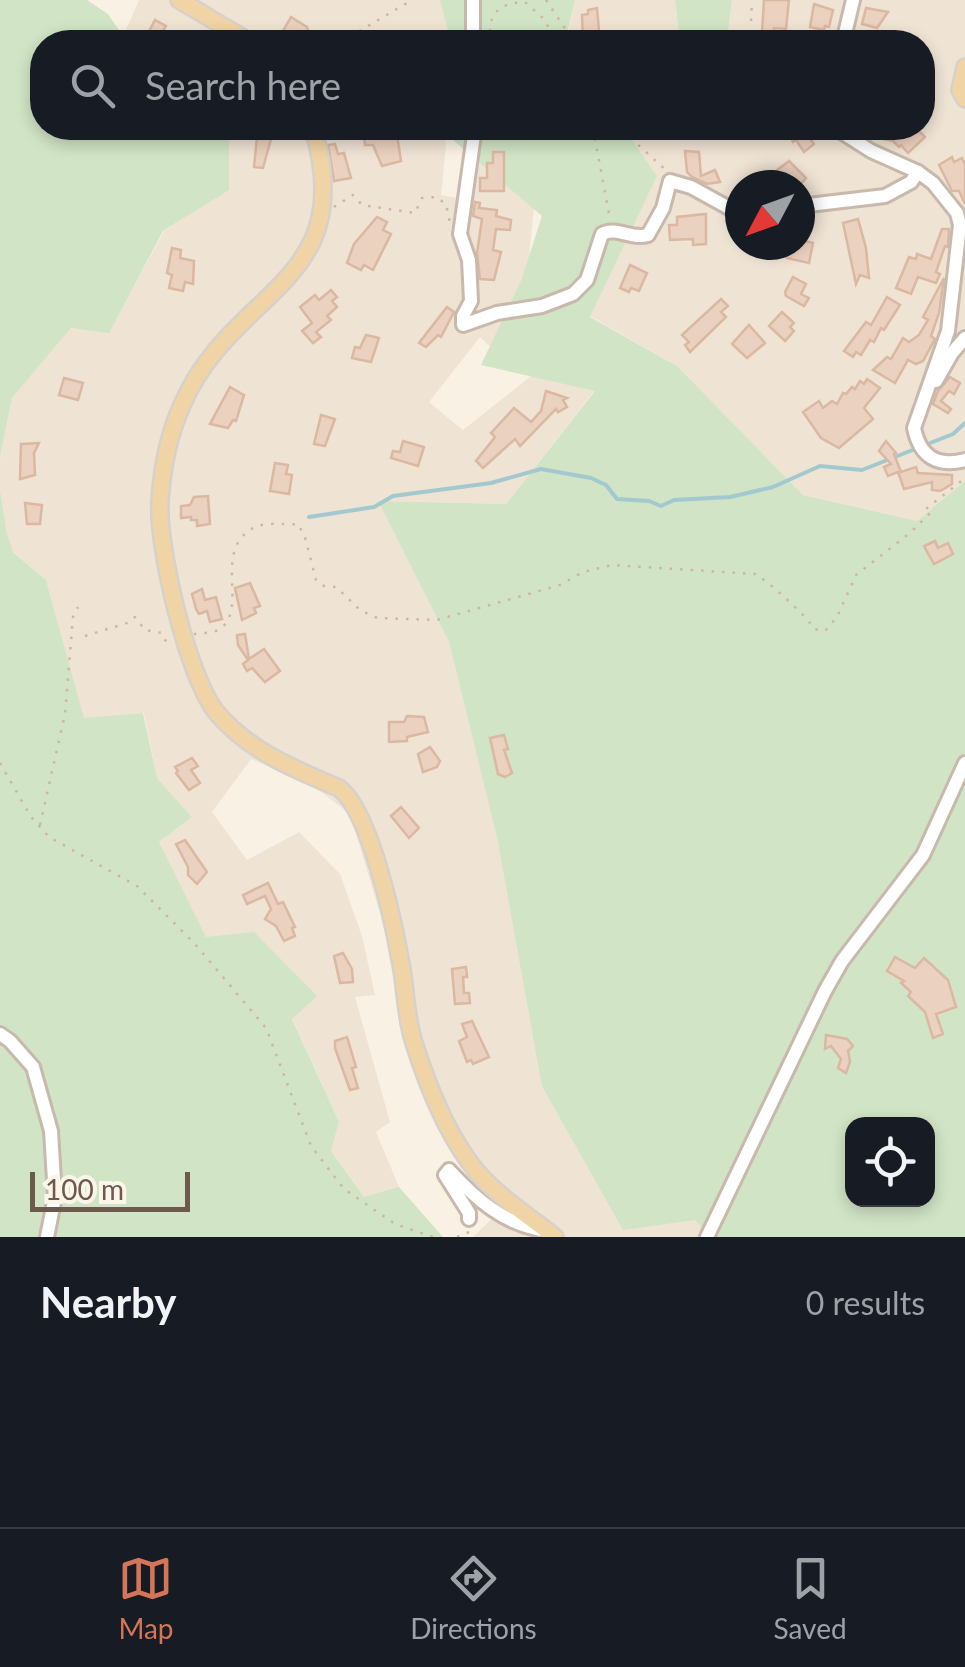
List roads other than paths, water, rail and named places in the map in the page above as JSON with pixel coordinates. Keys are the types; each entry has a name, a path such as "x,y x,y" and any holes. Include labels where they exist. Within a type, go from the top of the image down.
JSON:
{"main road":[{"path":"179,0 230,30"},
{"path":"965,66 960,90 965,99"},
{"path":"316,140 324,204 311,247 212,355 182,404 167,457 160,504 161,536 185,636 206,697 230,726 274,759 349,796 379,873 396,938 408,1023 440,1110 478,1173 551,1233"}],"street":[{"path":"473,0 474,30"},
{"path":"846,30 853,0"},
{"path":"473,140 460,234 469,260 471,302 461,321 466,325 492,314 542,306 573,294 586,280 599,238 611,231 637,238 648,235 663,208 668,182 676,180 725,206"},
{"path":"854,140 933,183 949,202 960,226 948,331 929,380 929,390"},
{"path":"815,204 885,196 910,182 918,172"},
{"path":"965,338 929,390 914,423 920,446 939,462 965,460"},
{"path":"707,1237 825,991 842,961 922,855 965,762"},
{"path":"0,1034 33,1067 51,1130 55,1197 47,1237"},
{"path":"469,1219 469,1212 445,1176 448,1170 489,1209 551,1233"}],"waterway":[{"path":"309,517 374,507 393,496 491,483 541,469 591,478 606,485 617,499 649,501 661,506 674,500 730,497 773,487 820,466 862,470 953,434 965,423"}]}
